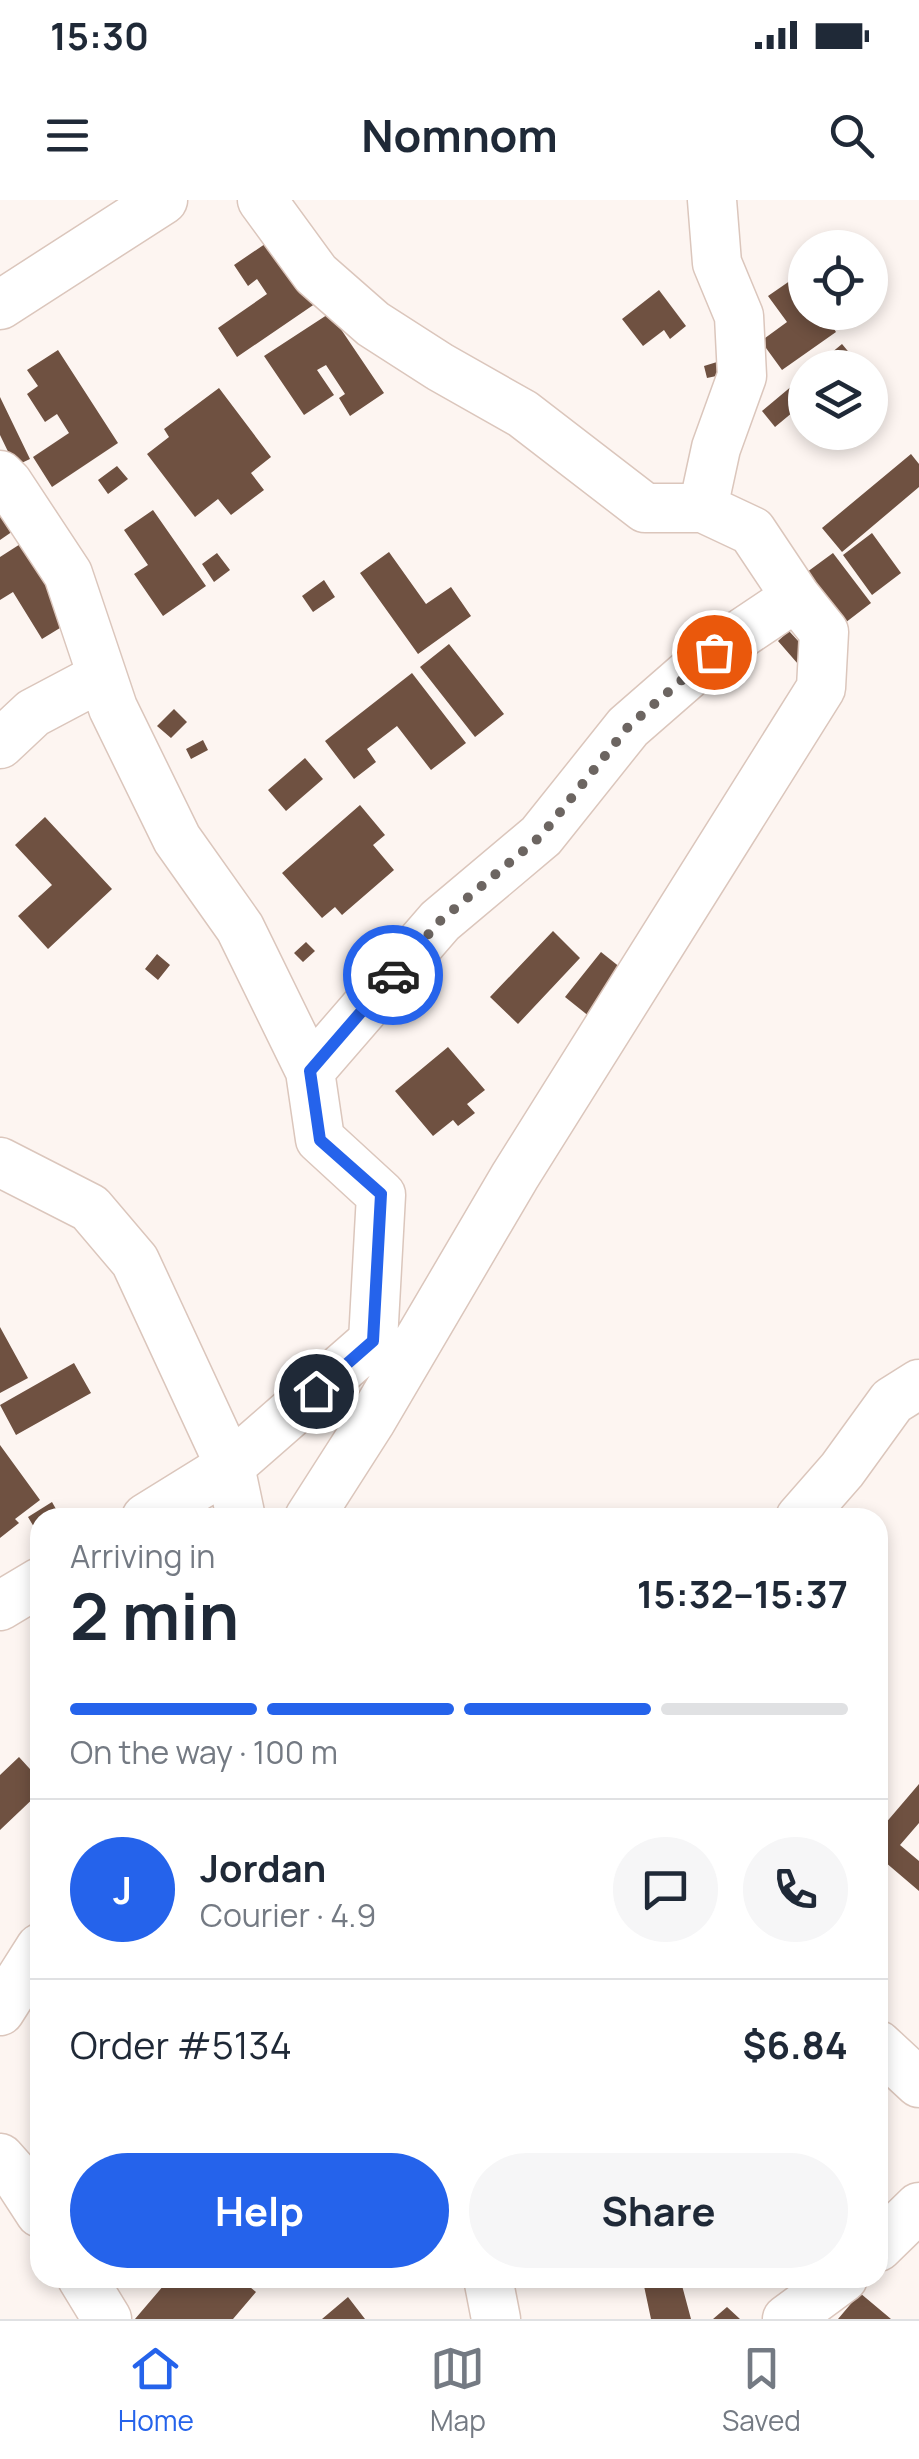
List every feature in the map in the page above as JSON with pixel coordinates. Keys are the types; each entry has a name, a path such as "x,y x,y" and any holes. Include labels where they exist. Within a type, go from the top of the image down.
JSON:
{"street":[{"path":"262,200 316,274 374,324 523,414 646,508 703,508 752,531 824,632 821,688 515,1176 315,1508"},
{"path":"703,508 716,448 742,376 739,316 717,263 712,200"},
{"path":"0,306 152,203"},
{"path":"0,475 68,574 113,708 177,840 240,928 310,1071 320,1140 381,1194 373,1341 230,1466 162,1508"},
{"path":"310,1071 440,921 541,836 628,727 714,652 796,597"},
{"path":"0,744 33,713 101,678"},
{"path":"0,1162 90,1208 136,1261 230,1466 239,1508"},
{"path":"809,1508 892,1401 919,1384"},
{"path":"0,1606 30,1588"},
{"path":"0,2011 30,1964"},
{"path":"888,2054 919,2083"},
{"path":"0,2158 30,2198"},
{"path":"888,2237 919,2207"},
{"path":"88,2288 107,2319"},
{"path":"490,2288 496,2319"},
{"path":"787,2319 829,2288"}],"building":[{"path":"281,233 325,297 237,357 218,328 267,294 257,279 248,286 234,265"},
{"path":"788,282 788,330 836,332 810,350 788,350 788,366 782,370 761,341 787,322 768,296"},
{"path":"659,290 686,326 670,339 664,330 643,346 622,319"},
{"path":"330,313 384,393 350,416 339,398 345,394 326,365 317,370 334,395 304,415 264,356"},
{"path":"58,350 118,443 52,487 33,457 69,433 57,414 45,422 27,394 38,386 27,370"},
{"path":"717,362 721,375 707,378 704,366"},
{"path":"219,388 271,457 251,473 264,490 231,515 218,499 195,517 147,454 169,437 164,429"},
{"path":"788,389 788,416 775,427 762,411"},
{"path":"0,397 30,459 15,466 0,435"},
{"path":"911,454 919,464 919,487 842,552 822,528"},
{"path":"117,466 128,479 108,494 98,480"},
{"path":"0,505 16,529 0,540"},
{"path":"153,510 206,586 163,616 134,574 148,565 124,530"},
{"path":"872,533 901,573 872,595 843,555"},
{"path":"25,541 73,620 42,639 13,592 0,600 0,557"},
{"path":"389,552 426,604 451,587 471,616 418,654 360,573"},
{"path":"217,553 230,570 214,582 202,564"},
{"path":"833,553 871,603 841,626 803,575"},
{"path":"324,580 335,597 313,612 302,596"},
{"path":"789,631 810,654 798,664 778,641"},
{"path":"449,644 504,714 475,737 420,667"},
{"path":"412,673 466,743 431,770 397,726 367,749 376,762 354,779 325,741"},
{"path":"174,709 187,722 171,738 157,726"},
{"path":"203,740 208,750 191,759 186,749"},
{"path":"305,758 323,779 286,811 268,790"},
{"path":"360,805 385,835 373,845 394,870 342,915 335,907 322,918 282,873"},
{"path":"45,817 112,889 48,949 18,916 52,885 15,845"},
{"path":"553,931 580,958 518,1024 490,997"},
{"path":"306,942 315,951 303,962 294,953"},
{"path":"601,952 631,976 595,1021 565,997"},
{"path":"157,954 170,965 158,980 145,969"},
{"path":"448,1047 485,1090 467,1104 475,1113 458,1126 453,1120 433,1136 395,1091"},
{"path":"0,1327 28,1378 0,1393"},
{"path":"74,1363 91,1393 16,1435 0,1405"},
{"path":"0,1445 40,1500 15,1519 19,1523 0,1538"},
{"path":"19,1757 30,1769 30,1802 0,1830 0,1775"},
{"path":"919,1784 919,1823 900,1845 919,1861 919,1891 888,1865 888,1820"},
{"path":"161,2288 251,2288 256,2292 233,2319 135,2319"},
{"path":"644,2288 683,2288 691,2319 651,2319"},
{"path":"860,2293 891,2319 838,2319"},
{"path":"348,2297 365,2319 322,2319"},
{"path":"727,2307 740,2319 713,2319"}],"way so far":[{"path":"393,975 440,921 541,836 628,727 714,652"}],"route":[{"path":"316,1391 373,1341 381,1194 320,1140 310,1071 393,975"}]}
